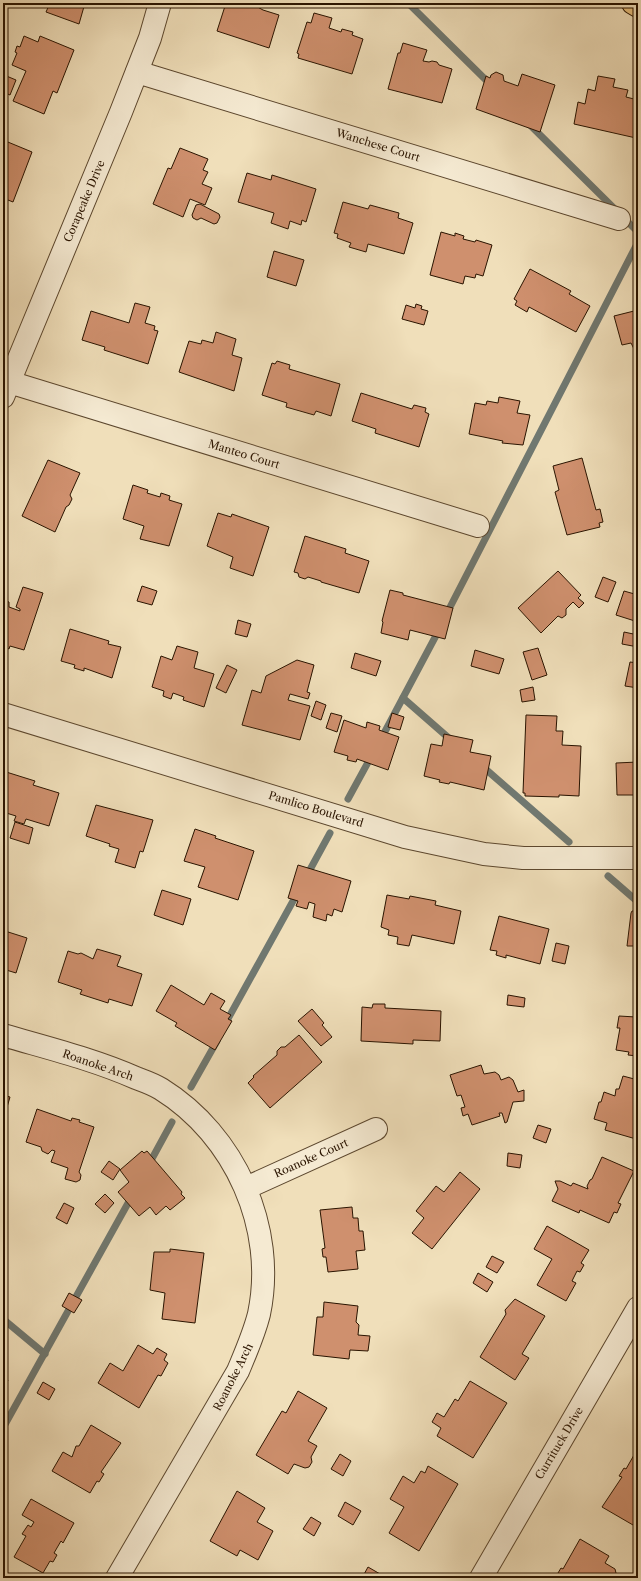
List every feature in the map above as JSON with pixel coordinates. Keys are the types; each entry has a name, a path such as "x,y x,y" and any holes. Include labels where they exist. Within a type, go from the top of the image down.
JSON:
{"highway":[{"path":"633,3 638,6"}],"street":[{"name":"Corapeake Drive","path":"6,389 137,72 160,3"},
{"name":"Wanchese Court","path":"137,72 619,219"},
{"name":"Manteo Court","path":"6,389 478,526"},
{"name":"Pamlico Boulevard","path":"3,714 405,837 484,854 523,858 638,858"},
{"name":"Roanoke Arch","path":"3,1035 114,1068 160,1088 180,1103 207,1128 222,1147 246,1188 261,1239 263,1276 259,1312 253,1337 238,1371 117,1578"},
{"name":"Roanoke Court","path":"246,1188 376,1129"},
{"name":"Currituck Drive","path":"480,1578 638,1308"}],"building":[{"path":"11,3 23,3 21,7"},
{"path":"50,3 85,3 79,24 46,12"},
{"path":"226,3 236,3 250,7 254,5 263,10 279,15 269,48 217,31"},
{"path":"314,13 332,18 329,28 341,32 342,29 353,32 352,35 363,39 352,74 298,58 299,54 297,53 307,22 311,23"},
{"path":"24,36 38,42 40,36 74,50 57,93 53,91 44,114 13,101 26,71 12,65 17,53 15,52 17,46 20,47"},
{"path":"403,43 427,50 423,61 437,62 439,65 452,69 442,103 388,89 398,53 400,53"},
{"path":"496,72 503,75 504,81 518,86 522,74 555,85 540,132 476,109 486,76 490,78 491,75"},
{"path":"4,75 16,80 10,95 3,92"},
{"path":"598,76 615,79 613,87 628,90 626,97 638,100 636,138 574,124 578,102 585,104 588,89 595,91"},
{"path":"3,140 32,152 13,202 3,198"},
{"path":"180,148 208,159 203,170 208,172 202,184 212,188 205,205 190,199 183,217 153,204 168,168 171,169"},
{"path":"247,173 271,180 272,175 316,189 306,222 302,220 301,225 290,221 288,229 271,223 274,213 238,202"},
{"path":"343,202 368,209 370,205 399,213 398,218 413,223 404,254 368,244 366,252 349,247 351,243 337,238 338,234 334,233"},
{"path":"200,204 219,214 220,217 217,223 214,224 201,218 197,220 193,218 192,215 196,205"},
{"path":"441,232 455,236 455,233 464,236 463,239 475,242 476,240 492,245 483,276 476,274 475,278 465,276 463,284 430,275"},
{"path":"274,251 304,260 296,286 267,277"},
{"path":"530,269 571,291 569,294 590,306 576,332 529,307 527,312 515,305 517,301 514,299"},
{"path":"135,303 150,307 145,323 155,326 154,330 158,331 148,364 104,350 105,347 82,340 91,311 129,323"},
{"path":"416,304 422,306 421,309 428,311 424,325 402,319 406,305 415,308"},
{"path":"638,310 638,350 635,351 631,343 622,345 614,316"},
{"path":"216,332 236,339 232,355 242,358 234,391 179,372 189,341 201,344 202,340 213,343"},
{"path":"277,361 290,365 289,369 340,384 331,416 316,411 314,415 286,407 287,403 262,395 272,363 275,364"},
{"path":"361,393 412,409 414,405 426,408 425,412 429,414 419,447 375,433 376,429 352,421"},
{"path":"499,397 520,401 517,413 530,415 523,445 502,443 503,441 469,434 475,403 486,405 487,401 498,403"},
{"path":"582,458 596,510 600,509 603,522 599,523 600,527 567,535 555,492 559,490 553,466"},
{"path":"48,460 80,473 70,495 72,499 66,507 55,532 22,516"},
{"path":"133,485 148,490 147,493 160,497 161,493 170,496 169,500 182,504 169,546 140,539 144,526 123,519"},
{"path":"218,513 231,517 232,514 269,527 253,576 230,568 233,557 207,546"},
{"path":"305,536 346,549 345,553 369,561 359,593 308,577 305,579 299,577 298,573 294,572"},
{"path":"558,571 581,595 578,598 584,603 579,608 573,602 566,609 566,615 562,618 558,616 541,633 518,608"},
{"path":"603,577 616,582 608,602 595,597"},
{"path":"142,586 157,591 152,605 137,601"},
{"path":"23,587 43,593 24,650 10,646 9,649 3,646 3,600 9,602 9,607 20,611 20,609 16,607"},
{"path":"390,590 403,593 403,595 453,608 445,639 410,630 408,640 381,633 382,621"},
{"path":"624,591 638,595 638,622 616,615"},
{"path":"238,620 251,624 247,637 235,634"},
{"path":"70,629 109,641 108,644 121,647 112,678 84,668 84,671 74,668 75,665 61,661"},
{"path":"624,632 638,635 638,647 622,644"},
{"path":"177,646 198,652 194,668 214,674 204,707 183,700 184,697 173,693 171,699 163,696 164,691 152,687 161,656 172,660"},
{"path":"538,648 547,675 532,680 523,652"},
{"path":"475,650 504,659 499,674 471,666"},
{"path":"355,653 381,661 376,676 351,668"},
{"path":"297,660 314,665 307,692 310,693 308,699 290,694 288,700 310,706 300,740 242,725 252,690 261,693 266,676"},
{"path":"630,662 638,663 638,688 625,686"},
{"path":"227,665 237,670 226,693 216,688"},
{"path":"533,687 535,700 522,702 520,690"},
{"path":"316,701 326,705 321,720 311,716"},
{"path":"331,713 342,716 337,732 326,728"},
{"path":"392,713 404,717 400,730 388,727"},
{"path":"526,715 557,716 556,731 563,731 562,745 581,746 579,796 525,796 525,793 523,793"},
{"path":"344,720 366,728 367,722 380,726 379,730 399,737 388,770 357,759 356,762 347,760 348,756 334,752"},
{"path":"444,734 473,740 470,752 491,756 484,790 450,782 449,784 439,782 440,780 424,776 431,744 442,746"},
{"path":"638,762 638,799 637,795 617,795 616,763"},
{"path":"3,771 35,781 33,785 59,793 49,826 26,819 24,824 14,821 16,816 3,812"},
{"path":"96,805 153,820 143,852 140,851 135,868 115,862 119,849 109,846 110,844 86,836"},
{"path":"15,822 33,828 29,844 10,838"},
{"path":"195,829 216,836 215,838 254,851 238,900 198,887 205,867 184,861"},
{"path":"298,865 351,881 342,912 334,909 332,916 327,914 326,921 313,917 315,904 309,902 307,909 296,906 298,901 288,898"},
{"path":"162,890 191,899 183,925 154,915"},
{"path":"387,895 409,899 410,896 436,901 435,905 461,911 454,944 412,935 409,946 397,944 398,937 388,935 389,930 381,927"},
{"path":"636,902 638,902 638,946 627,946 631,913 632,911 635,911"},
{"path":"499,916 549,929 540,964 506,955 506,958 496,955 497,951 490,950"},
{"path":"3,928 6,929 5,931 27,938 16,973 3,969"},
{"path":"556,943 569,946 565,964 552,961"},
{"path":"97,949 121,956 117,966 142,974 132,1006 109,999 108,1003 80,994 82,990 58,982 68,951 78,954 81,953 93,959"},
{"path":"637,952 638,963 636,963"},
{"path":"171,985 204,1005 211,993 225,1001 220,1009 231,1015 228,1019 232,1021 215,1050 175,1026 177,1023 156,1011"},
{"path":"508,995 525,998 524,1007 507,1005"},
{"path":"373,1004 385,1004 385,1008 441,1011 440,1041 413,1040 413,1044 361,1041 362,1007 372,1008"},
{"path":"638,1004 638,1056 628,1055 629,1052 616,1050 620,1028 617,1028 619,1016 636,1017"},
{"path":"312,1009 324,1023 322,1025 332,1037 321,1046 298,1021"},
{"path":"299,1035 322,1062 270,1108 248,1083 254,1077 253,1076 277,1055 277,1051 281,1047 285,1047"},
{"path":"481,1065 484,1074 495,1072 499,1075 501,1080 509,1077 513,1080 518,1092 524,1090 524,1101 513,1102 507,1122 505,1123 502,1113 499,1113 500,1116 472,1125 468,1114 463,1116 461,1108 465,1107 461,1095 457,1096 450,1075"},
{"path":"623,1076 638,1080 638,1134 636,1139 605,1130 607,1123 594,1119 599,1102 601,1102 604,1092 615,1096 616,1089 619,1089"},
{"path":"3,1095 10,1097 3,1121"},
{"path":"37,1109 71,1121 72,1118 80,1120 79,1122 94,1127 79,1172 81,1175 80,1180 76,1182 65,1179 68,1168 51,1162 55,1151 52,1150 48,1154 42,1151 41,1147 26,1142"},
{"path":"538,1125 551,1129 546,1143 533,1138"},
{"path":"142,1151 144,1153 147,1151 182,1192 181,1194 185,1198 170,1210 166,1206 156,1215 150,1207 139,1216 118,1192 129,1182 120,1170"},
{"path":"508,1153 522,1155 520,1168 507,1166"},
{"path":"602,1157 634,1171 618,1203 621,1204 617,1213 614,1212 609,1223 580,1210 579,1213 552,1201 558,1189 555,1181 560,1181 571,1186 573,1183 588,1189 587,1186 592,1179"},
{"path":"109,1161 120,1169 113,1180 101,1172"},
{"path":"460,1172 480,1189 432,1249 412,1233 424,1218 416,1211 436,1186 444,1192"},
{"path":"105,1194 114,1203 105,1213 95,1204"},
{"path":"64,1203 74,1208 67,1224 56,1218"},
{"path":"352,1207 353,1218 358,1218 359,1231 363,1231 365,1250 356,1251 358,1269 328,1272 326,1257 323,1257 322,1249 325,1248 320,1210"},
{"path":"547,1226 589,1250 581,1263 584,1265 580,1272 577,1271 572,1281 576,1283 566,1301 537,1285 552,1259 534,1249"},
{"path":"170,1249 204,1253 195,1323 162,1319 165,1293 150,1290 154,1252 170,1252"},
{"path":"492,1256 504,1262 497,1273 486,1267"},
{"path":"478,1273 493,1282 487,1292 473,1283"},
{"path":"69,1293 82,1300 74,1313 62,1306"},
{"path":"515,1299 545,1316 522,1354 529,1358 515,1380 480,1357 506,1314 505,1310"},
{"path":"324,1302 358,1306 356,1322 359,1325 358,1335 370,1336 368,1351 350,1350 349,1359 313,1355 317,1317 323,1317"},
{"path":"138,1345 153,1354 157,1348 167,1354 164,1360 168,1363 161,1376 158,1375 139,1408 98,1383 110,1363 123,1371"},
{"path":"3,1375 8,1380 3,1390"},
{"path":"470,1381 507,1403 473,1458 437,1436 441,1428 432,1422 437,1413 444,1417 455,1399 458,1401"},
{"path":"43,1382 55,1389 49,1400 37,1393"},
{"path":"298,1391 327,1408 308,1441 317,1446 311,1457 312,1462 309,1467 305,1468 294,1464 288,1474 256,1455 282,1411 286,1413"},
{"path":"91,1425 121,1443 101,1472 104,1474 99,1482 97,1481 90,1493 52,1471 63,1452 72,1457 76,1446 79,1446"},
{"path":"340,1454 351,1461 343,1476 331,1469"},
{"path":"634,1455 638,1457 638,1516 633,1525 602,1507 622,1477 619,1476 624,1468 626,1469"},
{"path":"428,1466 458,1484 419,1551 389,1533 404,1507 390,1499 403,1476 414,1483 421,1471 425,1473"},
{"path":"237,1491 265,1508 257,1522 273,1531 258,1560 240,1550 237,1556 210,1541"},
{"path":"31,1499 74,1523 63,1543 61,1541 54,1553 57,1555 53,1562 50,1561 43,1573 14,1557 26,1536 22,1534 28,1525 31,1527 34,1522 22,1515"},
{"path":"345,1502 361,1511 353,1525 338,1516"},
{"path":"311,1517 321,1523 314,1536 303,1529"},
{"path":"580,1539 609,1556 605,1563 615,1569 616,1573 613,1578 555,1578 561,1568 563,1569"},
{"path":"368,1567 387,1578 362,1578"}],"waterway":[{"path":"408,3 492,86"},
{"path":"530,125 638,232"},
{"path":"446,615 638,242"},
{"path":"381,739 440,628"},
{"path":"403,698 451,740"},
{"path":"348,799 372,755"},
{"path":"482,766 569,842"},
{"path":"306,877 330,833"},
{"path":"608,876 638,902"},
{"path":"224,1026 298,892"},
{"path":"191,1087 217,1041"},
{"path":"148,1166 172,1122"},
{"path":"3,1428 132,1196"},
{"path":"3,1319 45,1354"}]}
